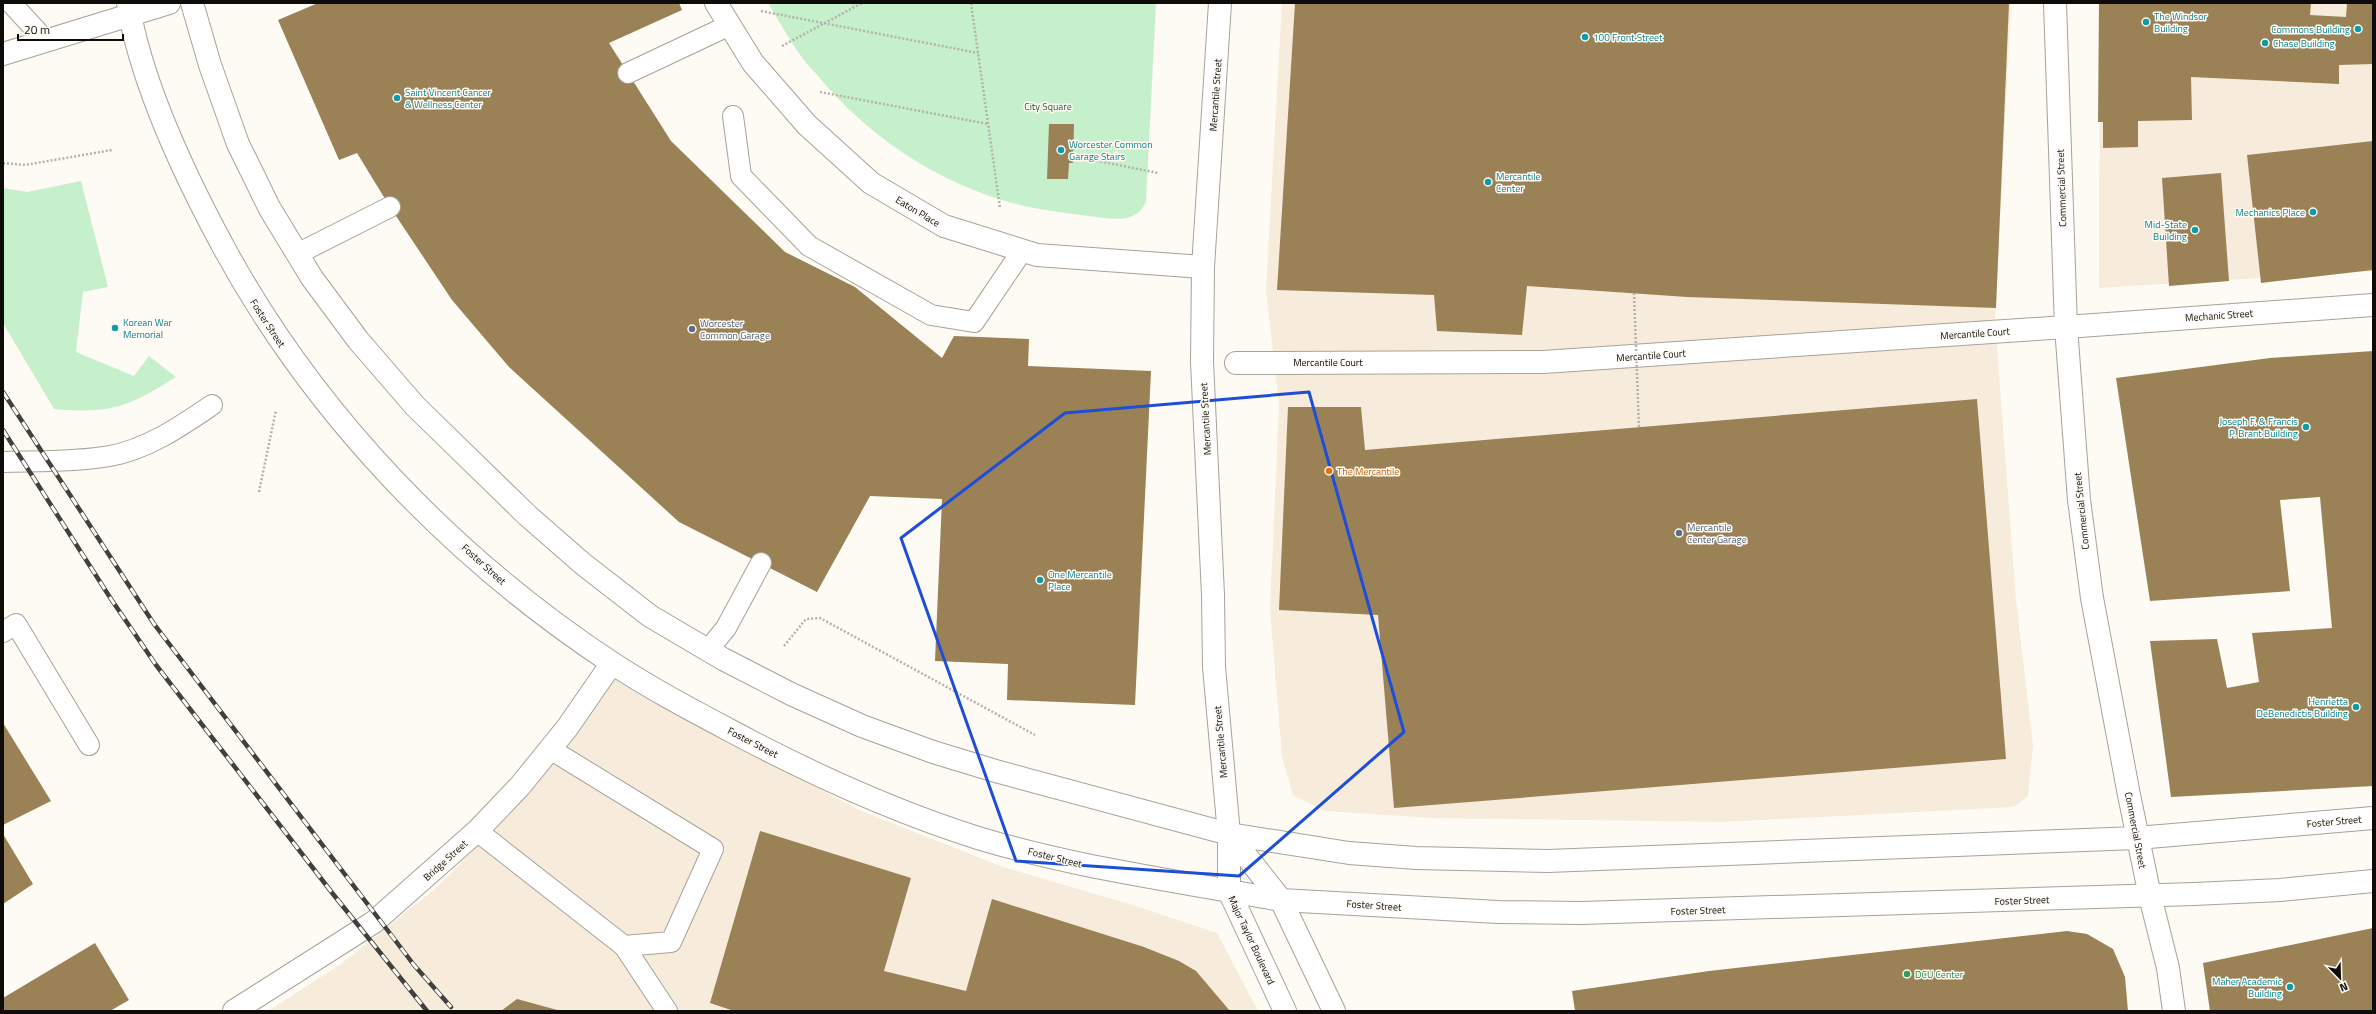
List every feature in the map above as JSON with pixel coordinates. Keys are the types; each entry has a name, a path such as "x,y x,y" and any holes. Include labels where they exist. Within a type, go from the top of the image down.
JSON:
{"main road":[{"path":"3,54 129,9 169,3"},
{"name":"Foster Street","path":"192,3 210,65 238,144 270,209 312,278 358,340 415,406 474,465 583,564 650,616 708,650 791,694 840,717 933,752 1075,794 1229,834 1349,853 1416,858 1548,861 2137,838 2373,818"},
{"name":"Eaton Place","path":"716,3 753,62 807,125 871,183 944,226 1037,255 1204,267"},
{"name":"Mercantile Street","path":"1220,3 1204,267 1202,362 1213,595 1214,667 1229,834"},
{"name":"Commercial Street","path":"2054,3 2066,327 2079,500 2092,598 2137,838 2168,968 2174,1011"},
{"name":"Foster Street","path":"129,9 145,71 158,109 208,219 245,287 285,349 377,463 420,506 506,584 554,623 612,663 694,712 807,770 919,817 978,838 1094,867 1281,900 1498,912 1581,913 2150,896 2280,890 2373,881"},
{"name":"Mechanic Street","path":"2066,327 2373,305"},
{"name":"Mercantile Court","path":"1236,363 1543,362 2066,327"},
{"name":"Bridge Street","path":"234,1011 374,922 477,831 520,786 567,728 612,663"},
{"path":"1229,834 1281,900 1334,1011"},
{"name":"Major Taylor Boulevard","path":"1229,834 1229,891 1285,1011"}],"lane":[{"path":"11,3 45,40"},
{"path":"628,73 730,25"},
{"path":"733,116 741,176 804,241 809,246 931,315 974,322 1022,251"},
{"path":"297,254 390,207"},
{"path":"3,462 74,460 111,456 148,444 183,425 212,405"},
{"path":"708,650 726,628 761,563"},
{"path":"3,632 16,624 89,745"},
{"path":"550,749 713,849 671,942 624,946"},
{"path":"477,831 624,946 667,1011"}],"path":[{"path":"782,46 862,3"},
{"path":"971,3 1000,208"},
{"path":"761,11 978,53"},
{"path":"817,92 988,124"},
{"path":"3,163 25,165 112,150"},
{"path":"1073,156 1158,172"},
{"path":"1634,293 1639,427"},
{"path":"259,492 276,410"},
{"path":"784,646 806,619 820,618 1035,735"}],"highlighted area":[{"path":"1309,392 1404,732 1239,876 1016,861 901,538 1065,413"}],"shaded area":[{"path":"1282,3 2011,3 1995,321 2016,599 2033,745 2028,796 2014,807 1723,822 1432,818 1324,811 1293,795 1282,757 1270,610 1279,405 1266,290"},
{"path":"2100,3 2373,3 2373,271 2099,288"},
{"path":"603,673 859,810 1003,867 1136,906 1217,933 1258,1011 268,1011 341,964 436,888 471,853 539,779"}],"green space":[{"name":"City Square","path":"768,3 1156,3 1146,201 1142,209 1129,217 1113,219 1034,208 1002,200 976,191 950,180 926,167 879,136 838,98 800,55"},
{"path":"81,181 108,287 83,292 76,352 134,376 149,356 176,377 132,402 119,406 91,410 54,409 3,323 3,188 27,192"}],"building":[{"path":"318,3 679,3 682,10 609,43 671,141 785,252 855,287 942,358 954,336 1029,339 1028,366 1151,371 1135,705 1007,700 1008,664 935,661 942,499 870,496 817,592 679,522 509,367 452,300 390,207 357,153 339,160 278,20"},
{"path":"1295,3 2009,3 1996,308 1687,297 1527,286 1522,335 1437,331 1434,295 1277,290"},
{"path":"2099,3 2311,3 2310,15 2346,17 2347,3 2373,3 2373,64 2339,65 2339,84 2191,77 2192,120 2138,121 2138,147 2103,148 2103,122 2098,122"},
{"name":"Worcester Common Garage Stairs","path":"1049,124 1074,124 1073,163 1069,163 1068,179 1047,179"},
{"name":"Mechanics Place","path":"2373,141 2373,270 2261,283 2247,155"},
{"name":"Mid-State Building","path":"2221,173 2229,281 2169,286 2162,178"},
{"path":"2373,351 2373,786 2171,797 2150,641 2217,639 2227,688 2259,682 2252,633 2332,628 2320,497 2280,500 2290,591 2150,601 2116,378 2270,358"},
{"name":"Mercantile Center Garage","path":"1977,399 2006,759 1394,808 1378,615 1279,610 1288,407 1361,407 1365,450"},
{"path":"3,723 51,801 3,825"},
{"path":"760,831 911,878 884,971 966,991 992,899 1144,947 1179,961 1196,971 1230,1011 734,1011 710,1003"},
{"path":"3,834 33,884 3,904"},
{"name":"Maher Academic Building","path":"2373,928 2373,1011 2210,1011 2203,963"},
{"name":"DCU Center","path":"2067,931 2087,934 2113,949 2125,977 2128,1011 1575,1011 1572,991 1709,971"},
{"path":"95,943 129,1000 110,1011 3,1011 3,998"},
{"path":"517,999 561,1011 501,1011"}],"railway":[{"path":"3,392 154,624 414,965 451,1007"},
{"path":"3,430 111,599 156,665 333,894 427,1011"}],"place":[{"name":"The Windsor Building","path":"2146,22"},
{"name":"Commons Building","path":"2358,29"},
{"name":"100 Front Street","path":"1585,37"},
{"name":"Chase Building","path":"2265,43"},
{"name":"Saint Vincent Cancer & Wellness Center","path":"397,98"},
{"name":"Worcester Common Garage Stairs","path":"1061,150"},
{"name":"Mercantile Center","path":"1488,182"},
{"name":"Mechanics Place","path":"2313,212"},
{"name":"Mid-State Building","path":"2195,230"},
{"name":"Korean War Memorial","path":"115,328"},
{"name":"Worcester Common Garage","path":"692,329"},
{"name":"Joseph F. & Francis P. Brant Building","path":"2306,427"},
{"name":"The Mercantile","path":"1329,471"},
{"name":"Mercantile Center Garage","path":"1679,533"},
{"name":"One Mercantile Place","path":"1040,580"},
{"name":"Henrietta DeBenedictis Building","path":"2356,707"},
{"name":"DCU Center","path":"1907,974"},
{"name":"Maher Academic Building","path":"2290,987"}]}
